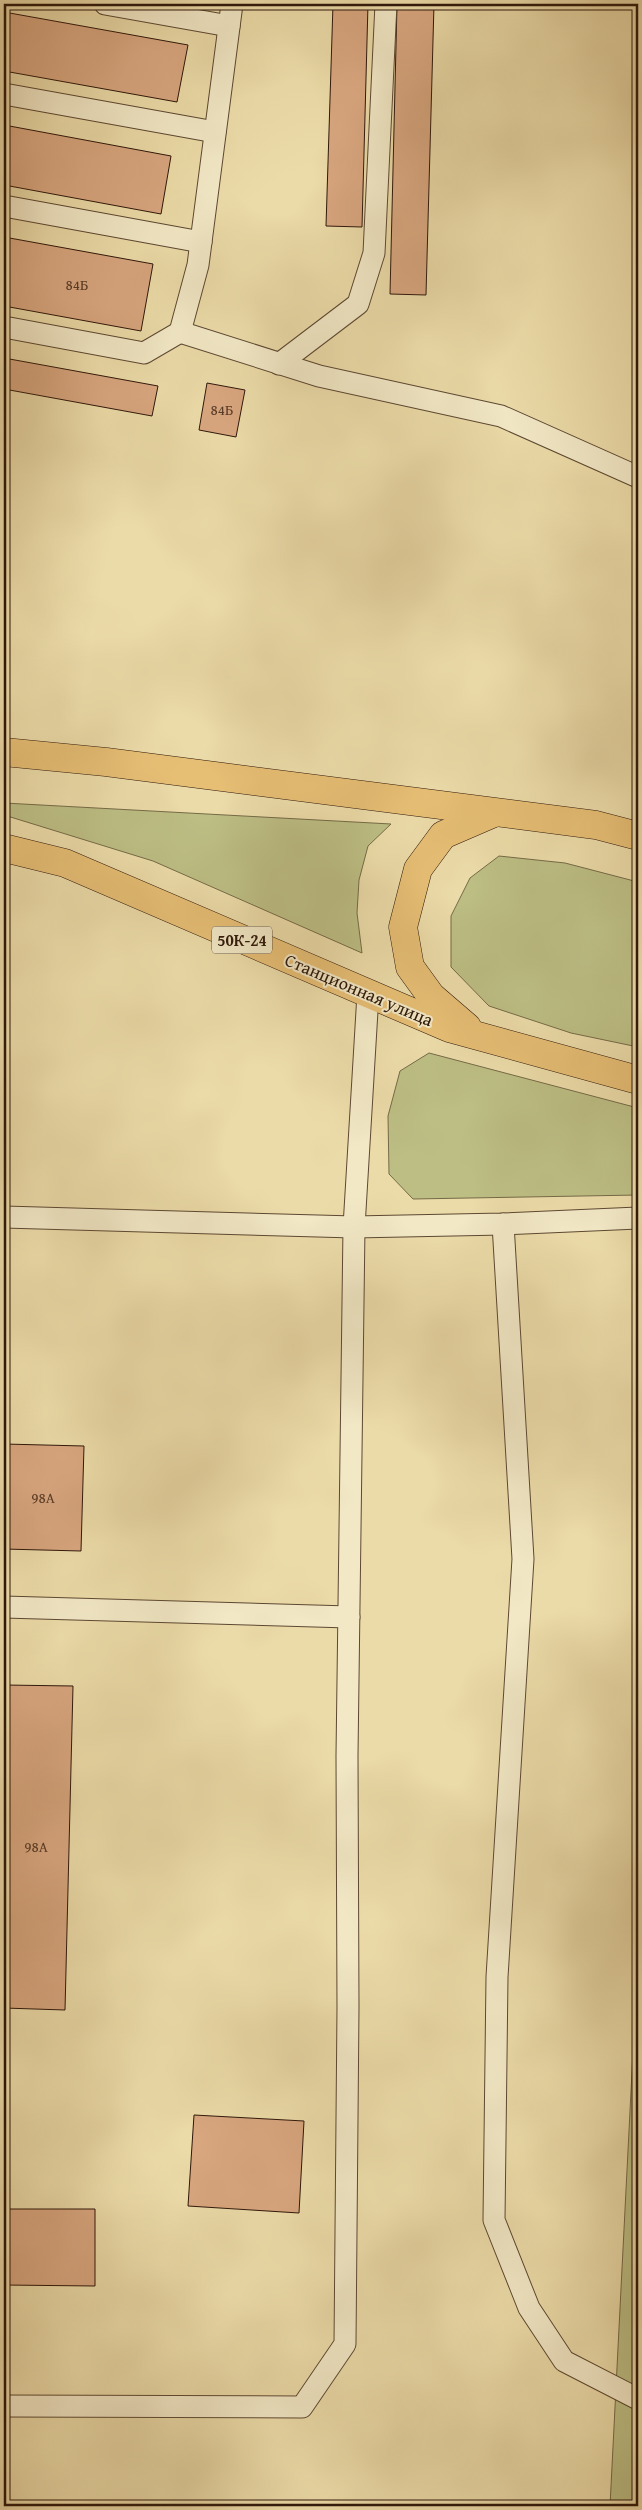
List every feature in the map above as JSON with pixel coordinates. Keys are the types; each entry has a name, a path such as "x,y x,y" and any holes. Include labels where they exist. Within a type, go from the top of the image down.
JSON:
{"main road":[{"path":"4,752 106,762 596,825 638,836"},
{"path":"478,1036 431,996 410,967 403,927 418,869 443,835 494,813"},
{"name":"Станционная улица","path":"4,848 64,863 449,1028 638,1080"}],"lane":[{"path":"105,4 229,26"},
{"path":"4,327 144,353 180,332 198,265 232,4"},
{"path":"279,364 358,304 374,253 386,4"},
{"path":"4,94 215,132"},
{"path":"4,206 201,242"},
{"path":"180,332 319,376 501,416 638,477"},
{"path":"4,2406 302,2407 345,2344 349,1617 354,1227 368,994"},
{"path":"4,1217 354,1227 503,1224 638,1218"},
{"path":"503,1224 523,1559 497,1976 494,2220 529,2308 564,2361 638,2399"},
{"path":"4,1607 349,1617"}],"green space":[{"path":"4,803 391,824 368,846 359,880 357,913 362,953 153,861 4,815"},
{"path":"499,856 565,863 638,882 638,1047 571,1033 489,1006 451,967 451,916 470,878"},
{"path":"429,1053 638,1108 638,1195 413,1199 389,1174 388,1116 400,1071"},
{"path":"633,2052 638,2052 638,2506 610,2506"}],"building":[{"path":"333,4 368,4 362,227 326,226"},
{"path":"397,4 434,4 426,295 390,294"},
{"path":"4,12 188,45 177,102 4,71"},
{"path":"4,125 171,156 161,214 4,185"},
{"path":"4,237 153,264 141,331 4,306"},
{"path":"4,358 158,386 152,416 4,389"},
{"path":"207,383 245,390 236,437 199,430"},
{"path":"4,1444 84,1446 81,1551 4,1549"},
{"path":"4,1685 73,1686 65,2010 4,2008"},
{"path":"194,2115 304,2121 299,2213 188,2206"},
{"path":"4,2209 95,2209 95,2286 4,2285"}]}
